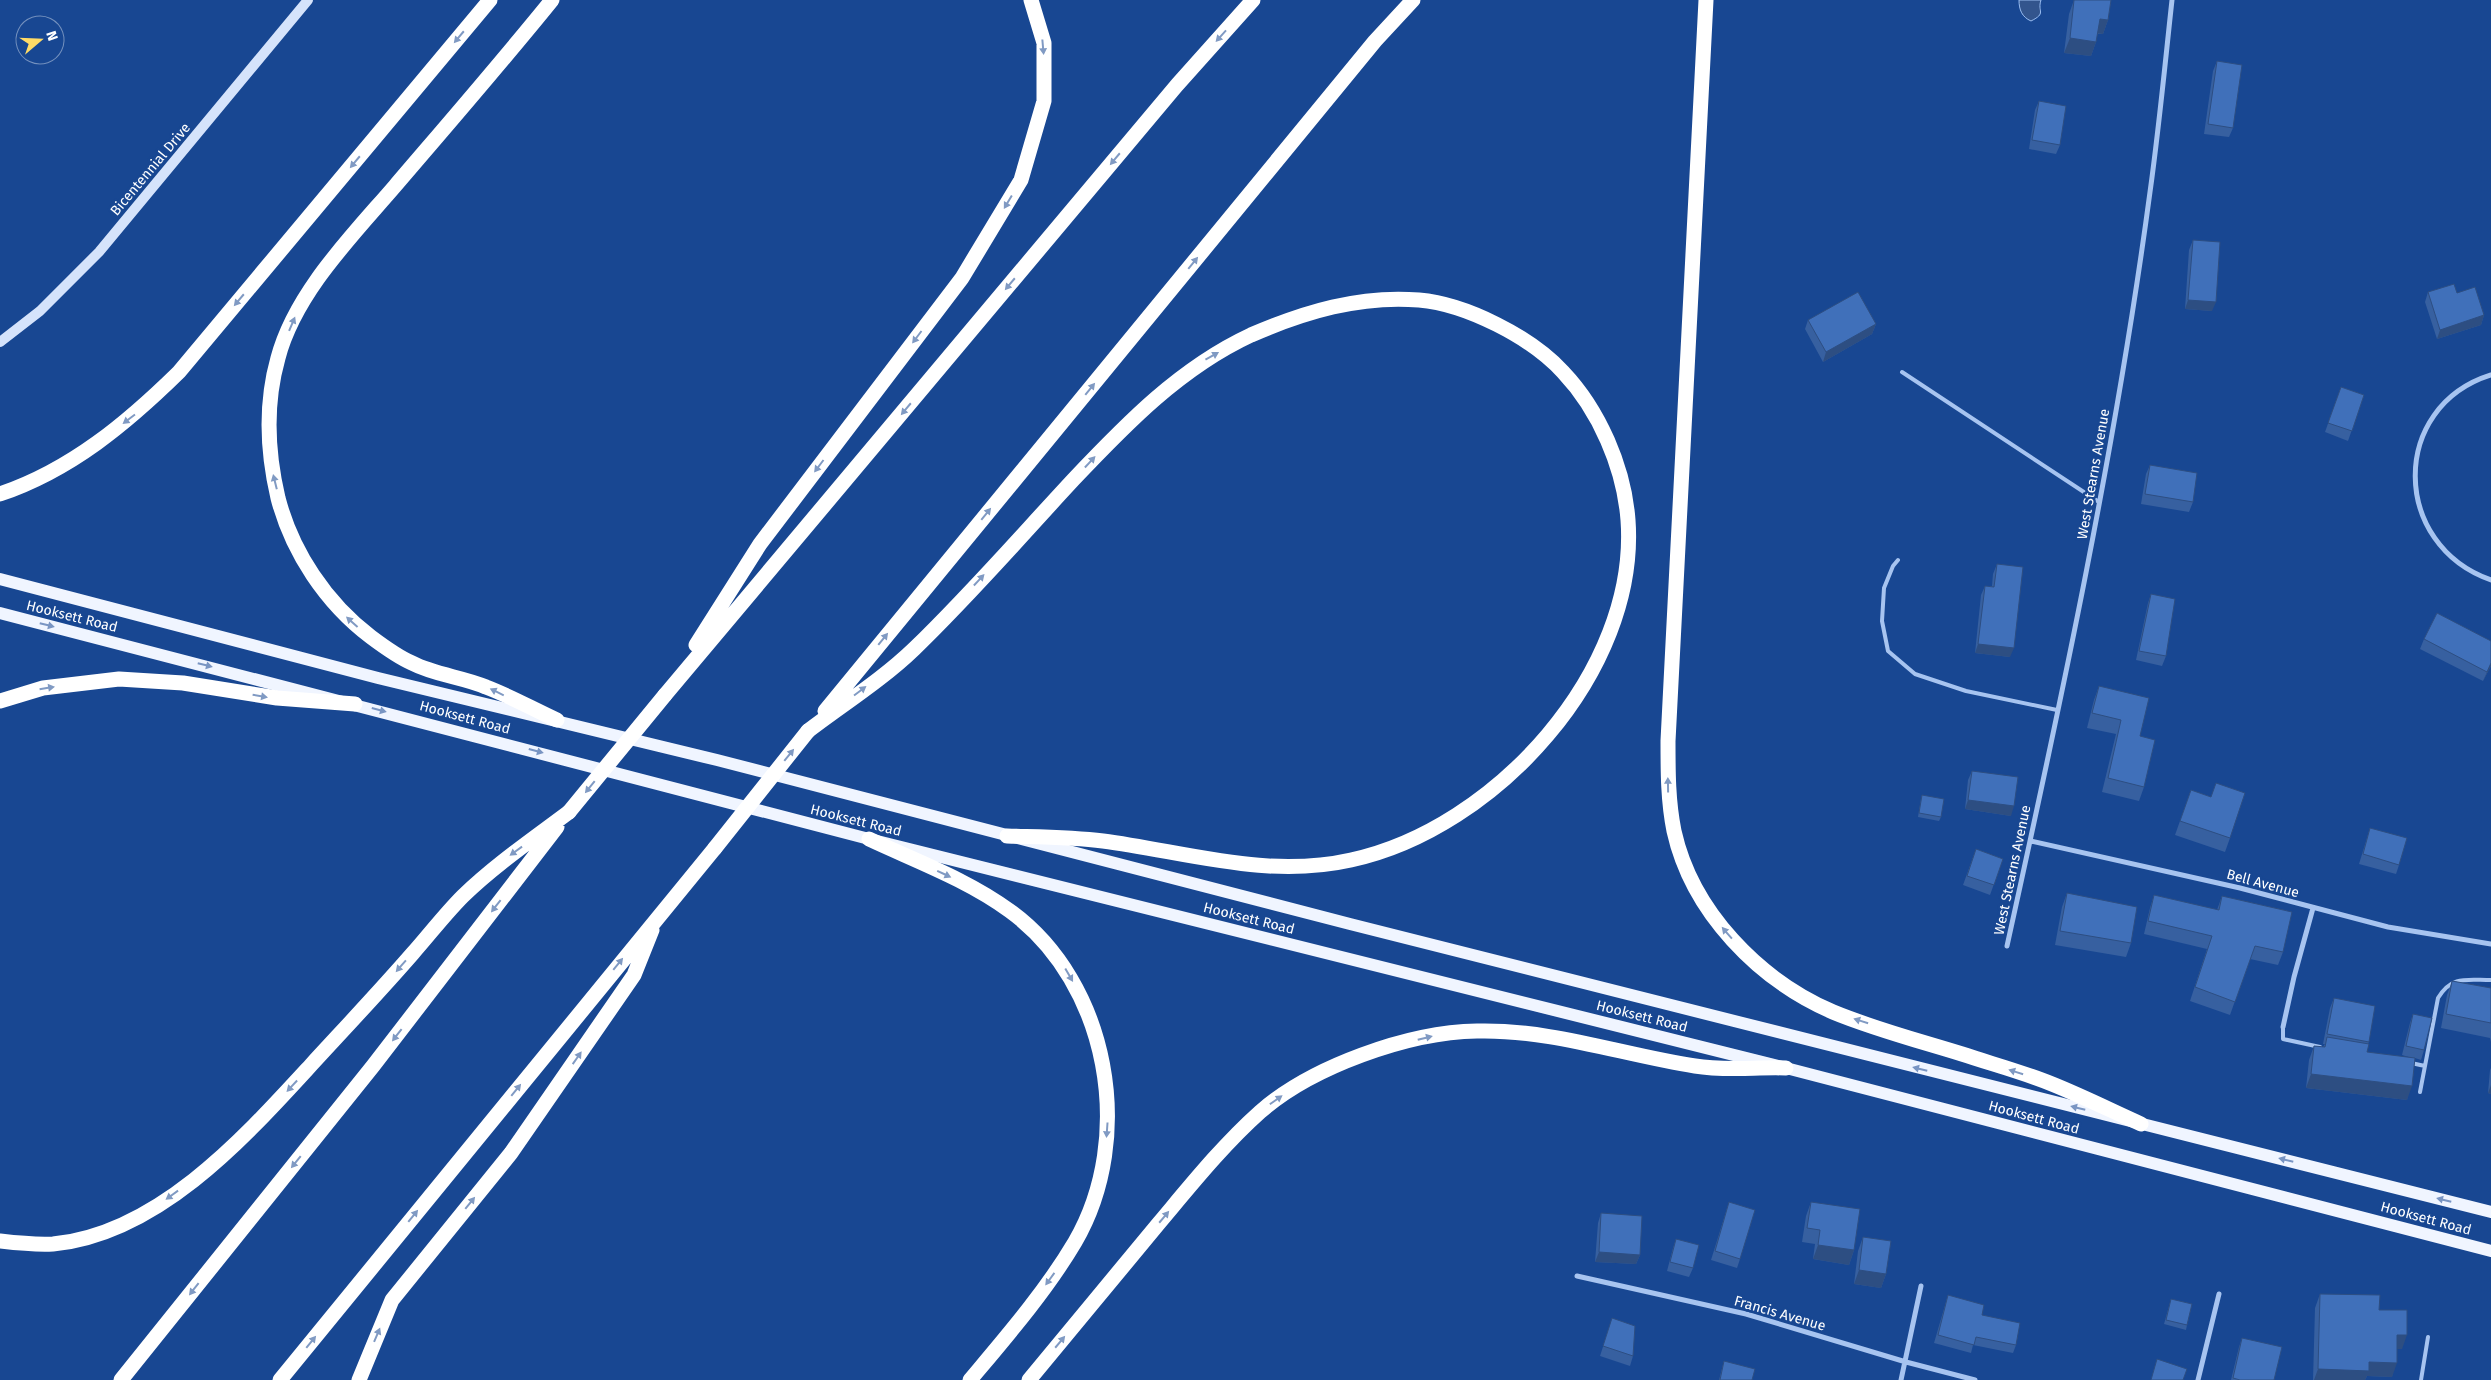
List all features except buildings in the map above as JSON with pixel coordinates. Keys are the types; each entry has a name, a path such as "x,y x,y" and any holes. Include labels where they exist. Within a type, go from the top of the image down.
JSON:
{"highway":[{"path":"0,494 48,474 88,450 136,414 179,372 490,0"},
{"path":"552,0 334,258 300,304 278,356 270,398 268,434 271,468 282,513 299,553 349,620 373,639 413,664 485,686 557,720"},
{"path":"665,695 760,544 962,278 1022,180 1044,101 1044,43 1031,0"},
{"path":"121,1380 373,1066 569,812 665,695 1176,85 1254,0"},
{"path":"280,1380 657,916 715,848 808,731 1375,41 1414,0"},
{"path":"1706,0 1668,741 1668,794 1675,833 1684,859 1694,882 1717,921 1747,956 1789,988 1833,1012 2051,1083 2141,1124"},
{"path":"808,731 911,652 1116,435 1160,393 1206,359 1248,337 1292,318 1334,305 1377,300 1421,300 1456,307 1495,323 1562,370 1586,403 1606,437 1620,478 1628,518 1628,556 1621,592 1611,626 1594,664 1570,708 1516,771 1451,820 1415,838 1349,861 1290,867 1254,866 1100,841 1007,836"},
{"path":"0,700 43,688 119,679 183,682 277,698 355,704"},
{"path":"0,1242 53,1244 89,1236 121,1224 160,1204 190,1183 226,1155 265,1116 381,990 462,897 508,857 569,812"},
{"path":"868,838 966,884 1010,911 1039,935 1066,969 1084,1003 1098,1044 1106,1086 1108,1126 1103,1167 1092,1205 1076,1241 1050,1280 970,1380"},
{"path":"358,1380 392,1300 511,1153 634,975 657,916"},
{"path":"1029,1380 1180,1198 1234,1138 1261,1111 1289,1091 1340,1063 1382,1048 1426,1037 1476,1030 1519,1033 1572,1041 1697,1067 1786,1068"}],"main road":[{"name":"Hooksett Road","path":"0,579 369,676 557,720 1889,1062 2491,1212"},
{"name":"Hooksett Road","path":"0,613 868,838 1786,1068 2491,1251"}],"street":[{"name":"Bicentennial Drive","path":"0,342 40,310 99,252 308,0"},
{"name":"West Stearns Avenue","path":"2008,946 2057,710 2073,644 2100,502 2150,193 2172,0"},
{"path":"2491,375 2459,390 2435,414 2420,444 2414,474 2418,504 2430,532 2449,556 2474,574 2491,580"},
{"name":"Bell Avenue","path":"2031,841 2240,888 2388,927 2491,944"},
{"path":"2283,1027 2294,977 2313,908"},
{"name":"Francis Avenue","path":"1577,1276 1746,1314 1906,1362 1975,1380"},
{"path":"1901,1380 1921,1286"},
{"path":"2198,1380 2220,1294"}],"lane":[{"path":"1902,372 2100,502"},
{"path":"1898,560 1893,566 1884,588 1882,621 1888,651 1915,674 1966,691 2057,710"},
{"path":"2420,1092 2438,998 2445,987 2458,980 2491,980"},
{"path":"2283,1027 2283,1039 2328,1048"},
{"path":"2406,1062 2425,1066"},
{"path":"2421,1380 2428,1337"}],"water":[{"path":"2019,0 2041,0 2039,16 2031,21 2025,17 2020,10"}]}
